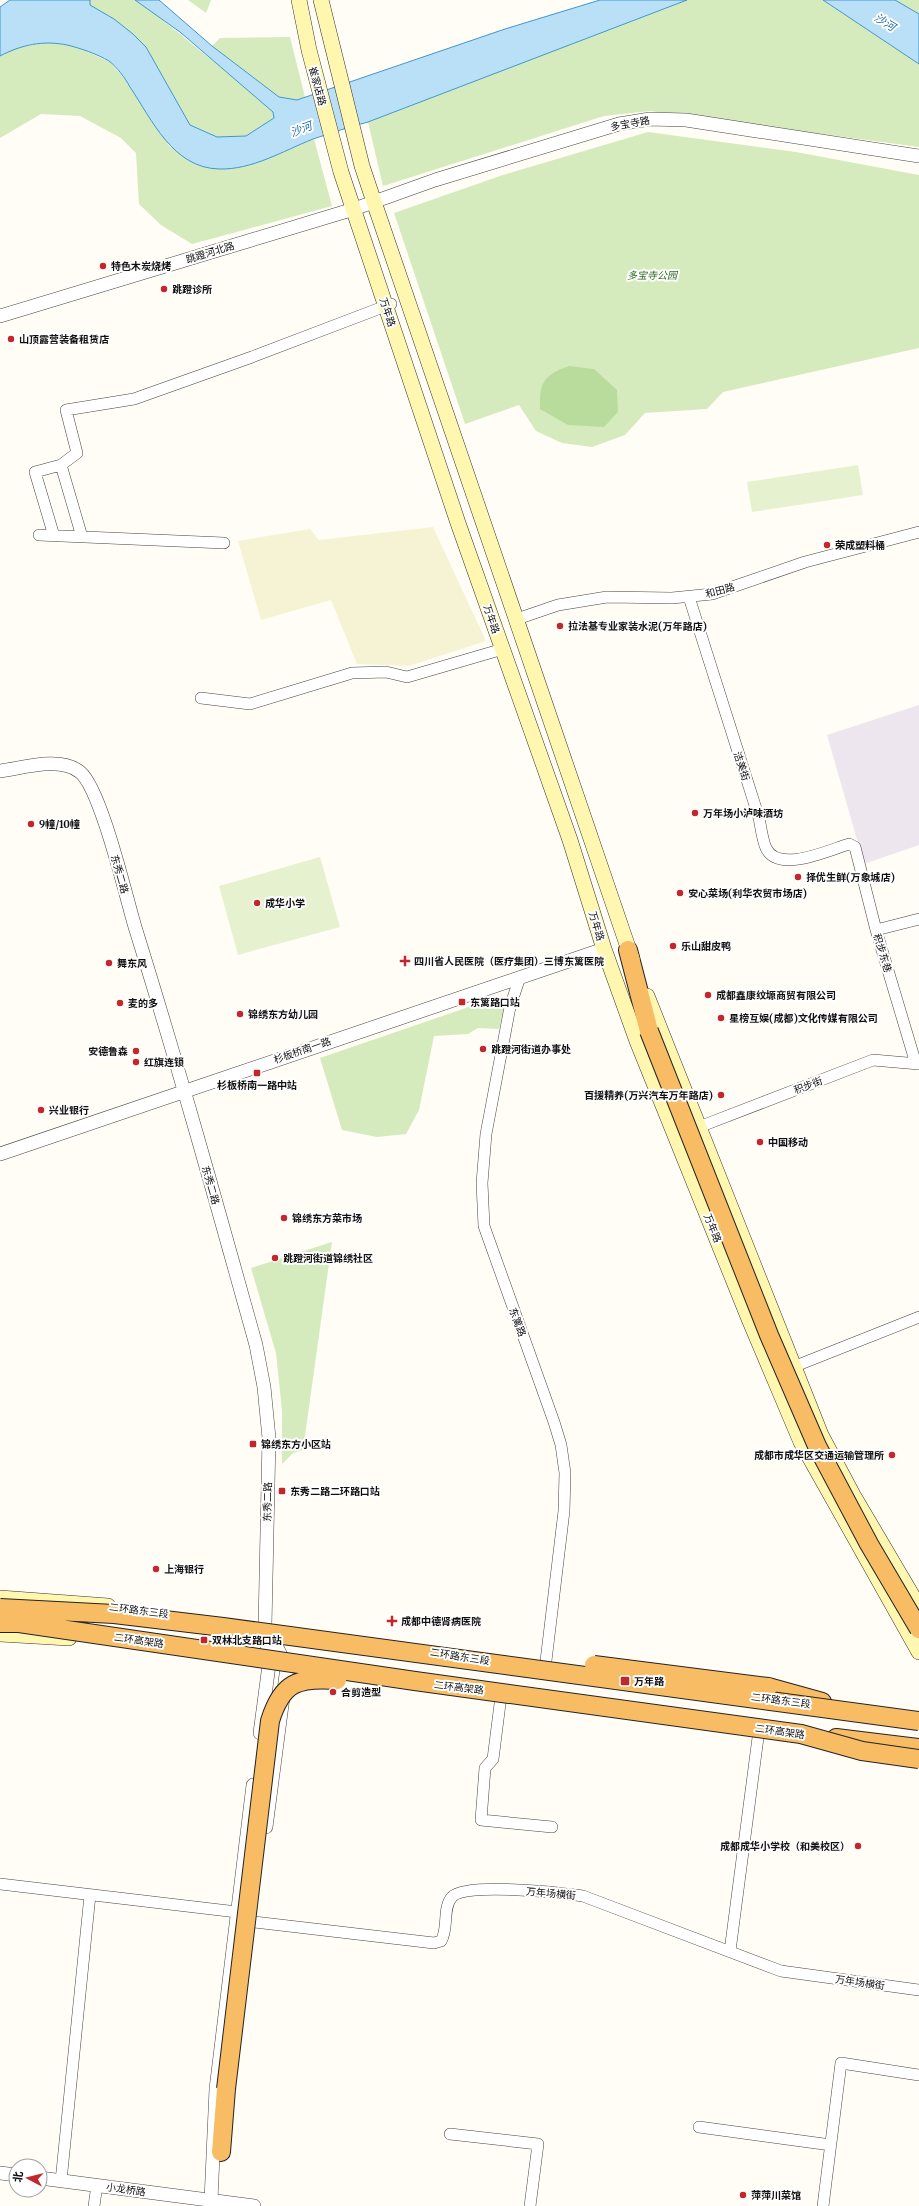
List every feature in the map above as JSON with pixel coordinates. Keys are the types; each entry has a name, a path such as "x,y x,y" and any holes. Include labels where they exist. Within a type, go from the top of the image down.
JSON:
{"highway":[{"path":"628,950 649,1031 769,1335 817,1446 869,1544 919,1629"},
{"path":"0,1608 114,1614 258,1628 919,1721"},
{"name":"二环高架路","path":"0,1622 26,1624 415,1681 801,1734 919,1748"},
{"path":"258,1628 311,1628 768,1687 844,1708"},
{"path":"221,2152 226,2089 270,1721 275,1703 285,1690 296,1683 316,1678 372,1682 415,1681"},
{"path":"801,1734 862,1751 919,1759"}],"main road":[{"name":"崔家店路","path":"298,0 309,50 341,172"},
{"path":"321,0 362,166 517,619 628,950 821,1435 849,1488 919,1607"},
{"name":"万年路","path":"341,172 388,305 458,523 570,840 604,950 637,1041 749,1319 801,1442 919,1652"},
{"path":"749,1319 754,1327 765,1329 772,1320 771,1310"},
{"name":"二环路东三段","path":"0,1598 85,1603 545,1669 919,1718"},
{"path":"0,1634 79,1639 759,1730 919,1753"}],"street":[{"name":"多宝寺路","path":"374,202 526,150 619,124 650,119 686,120 919,156"},
{"name":"跳蹬河北路","path":"0,316 374,202"},
{"path":"54,536 35,472 61,465 77,453 66,410 134,399 388,305"},
{"path":"61,465 82,537"},
{"name":"和田路","path":"517,619 558,605 607,597 688,597 712,594 805,562 919,532"},
{"path":"39,535 224,543"},
{"name":"洁美街","path":"688,597 759,818 766,849 776,859 790,861 849,844"},
{"path":"201,698 250,704 352,673 386,672 407,677 503,649"},
{"name":"东秀二路","path":"0,771 53,764 68,767 81,773 91,789 108,833 184,1090 256,1345 264,1387 268,1438 258,1628 269,1665 216,2089 211,2203"},
{"name":"积步东巷","path":"849,844 855,848 876,930 918,1064"},
{"path":"876,930 919,919"},
{"name":"杉板桥南一路","path":"0,1154 184,1090 604,950"},
{"name":"东篱路","path":"520,977 510,1007 486,1134 482,1183 484,1226 554,1422 561,1445 565,1473 564,1511 545,1669"},
{"name":"积步街","path":"699,1127 873,1060 918,1064"},
{"path":"794,1367 919,1317"},
{"path":"211,2203 234,2090 287,1667 258,1628"},
{"path":"501,1696 493,1759 485,1768 481,1820 552,1827"},
{"path":"730,1951 759,1730"},
{"path":"0,1884 237,1912"},
{"name":"万年场横街","path":"254,1922 434,1943 441,1941 445,1935 449,1904 453,1896 461,1892 481,1889 552,1891 583,1896 781,1971 919,1990"},
{"path":"61,2180 90,1895"},
{"path":"823,2206 841,2063 919,2075"},
{"path":"699,2127 831,2145"},
{"path":"450,2134 538,2144 530,2206"},
{"name":"小龙桥路","path":"48,2179 211,2203 254,2206"},
{"path":"94,2206 97,2185"}],"shaded area":[{"path":"433,527 486,641 409,666 357,664 331,600 261,620 238,541 310,529 319,540"},
{"path":"919,705 919,845 864,864 827,735"}],"green space":[{"path":"90,0 135,0 149,9 261,100 273,112 274,118 246,136 217,137 190,125 146,47 133,34 114,19 90,5"},
{"path":"188,0 211,0 206,13"},
{"path":"687,0 823,0 919,64 919,147 650,111 604,116 383,186 368,122"},
{"path":"895,0 919,0 919,14"},
{"path":"290,37 305,97 297,100 279,97 212,46 220,38"},
{"path":"50,42 77,47 110,62 124,78 170,147 262,161 314,139 332,206 192,244 161,225 139,204 136,153 121,138 80,116 41,114 0,138 0,56 16,48"},
{"name":"多宝寺公园","path":"648,132 796,152 919,175 919,348 723,392 707,409 645,413 625,435 592,447 562,443 536,431 519,405 465,424 394,213 503,175"},
{"path":"569,366 594,369 617,390 618,412 604,427 568,425 540,409 542,386 545,381 549,376"},
{"path":"858,465 863,495 752,512 747,482"},
{"path":"320,857 340,927 238,955 219,886"},
{"path":"492,999 503,999 505,1004 499,1029 478,1028 468,1034 434,1036 419,1110 406,1134 377,1137 342,1130 320,1058"},
{"path":"332,1242 303,1450 293,1453 282,1464 282,1411 276,1353 251,1268"}],"water":[{"name":"沙河","path":"10,0 90,0 90,5 114,19 133,34 146,47 190,125 217,137 246,136 274,118 273,112 180,32 135,0 159,0 212,46 279,97 297,100 505,29 600,0 687,0 368,122 313,139 267,159 243,166 219,169 203,167 176,151 156,127 121,73 112,63 104,58 72,46 49,43 24,46 0,56 0,7"},
{"name":"沙河","path":"823,0 895,0 919,14 919,64"}],"place":[{"name":"特色木炭烧烤","path":"103,266"},
{"name":"跳蹬诊所","path":"164,289"},
{"name":"山顶露营装备租赁店","path":"11,339"},
{"name":"荣成塑料桶","path":"827,545"},
{"name":"拉法基专业家装水泥(万年路店)","path":"560,626"},
{"name":"万年场小泸味酒坊","path":"695,813"},
{"name":"9幢/10幢","path":"31,824"},
{"name":"择优生鲜(万象城店)","path":"798,877"},
{"name":"安心菜场(利华农贸市场店)","path":"680,893"},
{"name":"成华小学","path":"257,903"},
{"name":"乐山甜皮鸭","path":"673,946"},
{"name":"四川省人民医院（医疗集团）三博东篱医院","path":"405,961"},
{"name":"舞东风","path":"109,963"},
{"name":"成都鑫康纹塬商贸有限公司","path":"708,995"},
{"name":"东篱路口站","path":"462,1002"},
{"name":"麦的多","path":"120,1003"},
{"name":"锦绣东方幼儿园","path":"240,1014"},
{"name":"星榜互娱(成都)文化传媒有限公司","path":"721,1018"},
{"name":"跳蹬河街道办事处","path":"483,1049"},
{"name":"安德鲁森","path":"136,1051"},
{"name":"红旗连锁","path":"136,1062"},
{"name":"杉板桥南一路中站","path":"257,1073"},
{"name":"百援精养(万兴汽车万年路店)","path":"721,1095"},
{"name":"兴业银行","path":"41,1110"},
{"name":"中国移动","path":"760,1142"},
{"name":"锦绣东方菜市场","path":"284,1218"},
{"name":"跳蹬河街道锦绣社区","path":"275,1258"},
{"name":"锦绣东方小区站","path":"253,1444"},
{"name":"成都市成华区交通运输管理所","path":"892,1455"},
{"name":"东秀二路二环路口站","path":"282,1491"},
{"name":"上海银行","path":"156,1569"},
{"name":"成都中德肾病医院","path":"392,1621"},
{"name":"双林北支路口站","path":"204,1640"},
{"name":"万年路","path":"625,1681"},
{"name":"合剪造型","path":"333,1692"},
{"name":"成都成华小学校（和美校区）","path":"858,1846"},
{"name":"萍萍川菜馆","path":"743,2195"}]}
